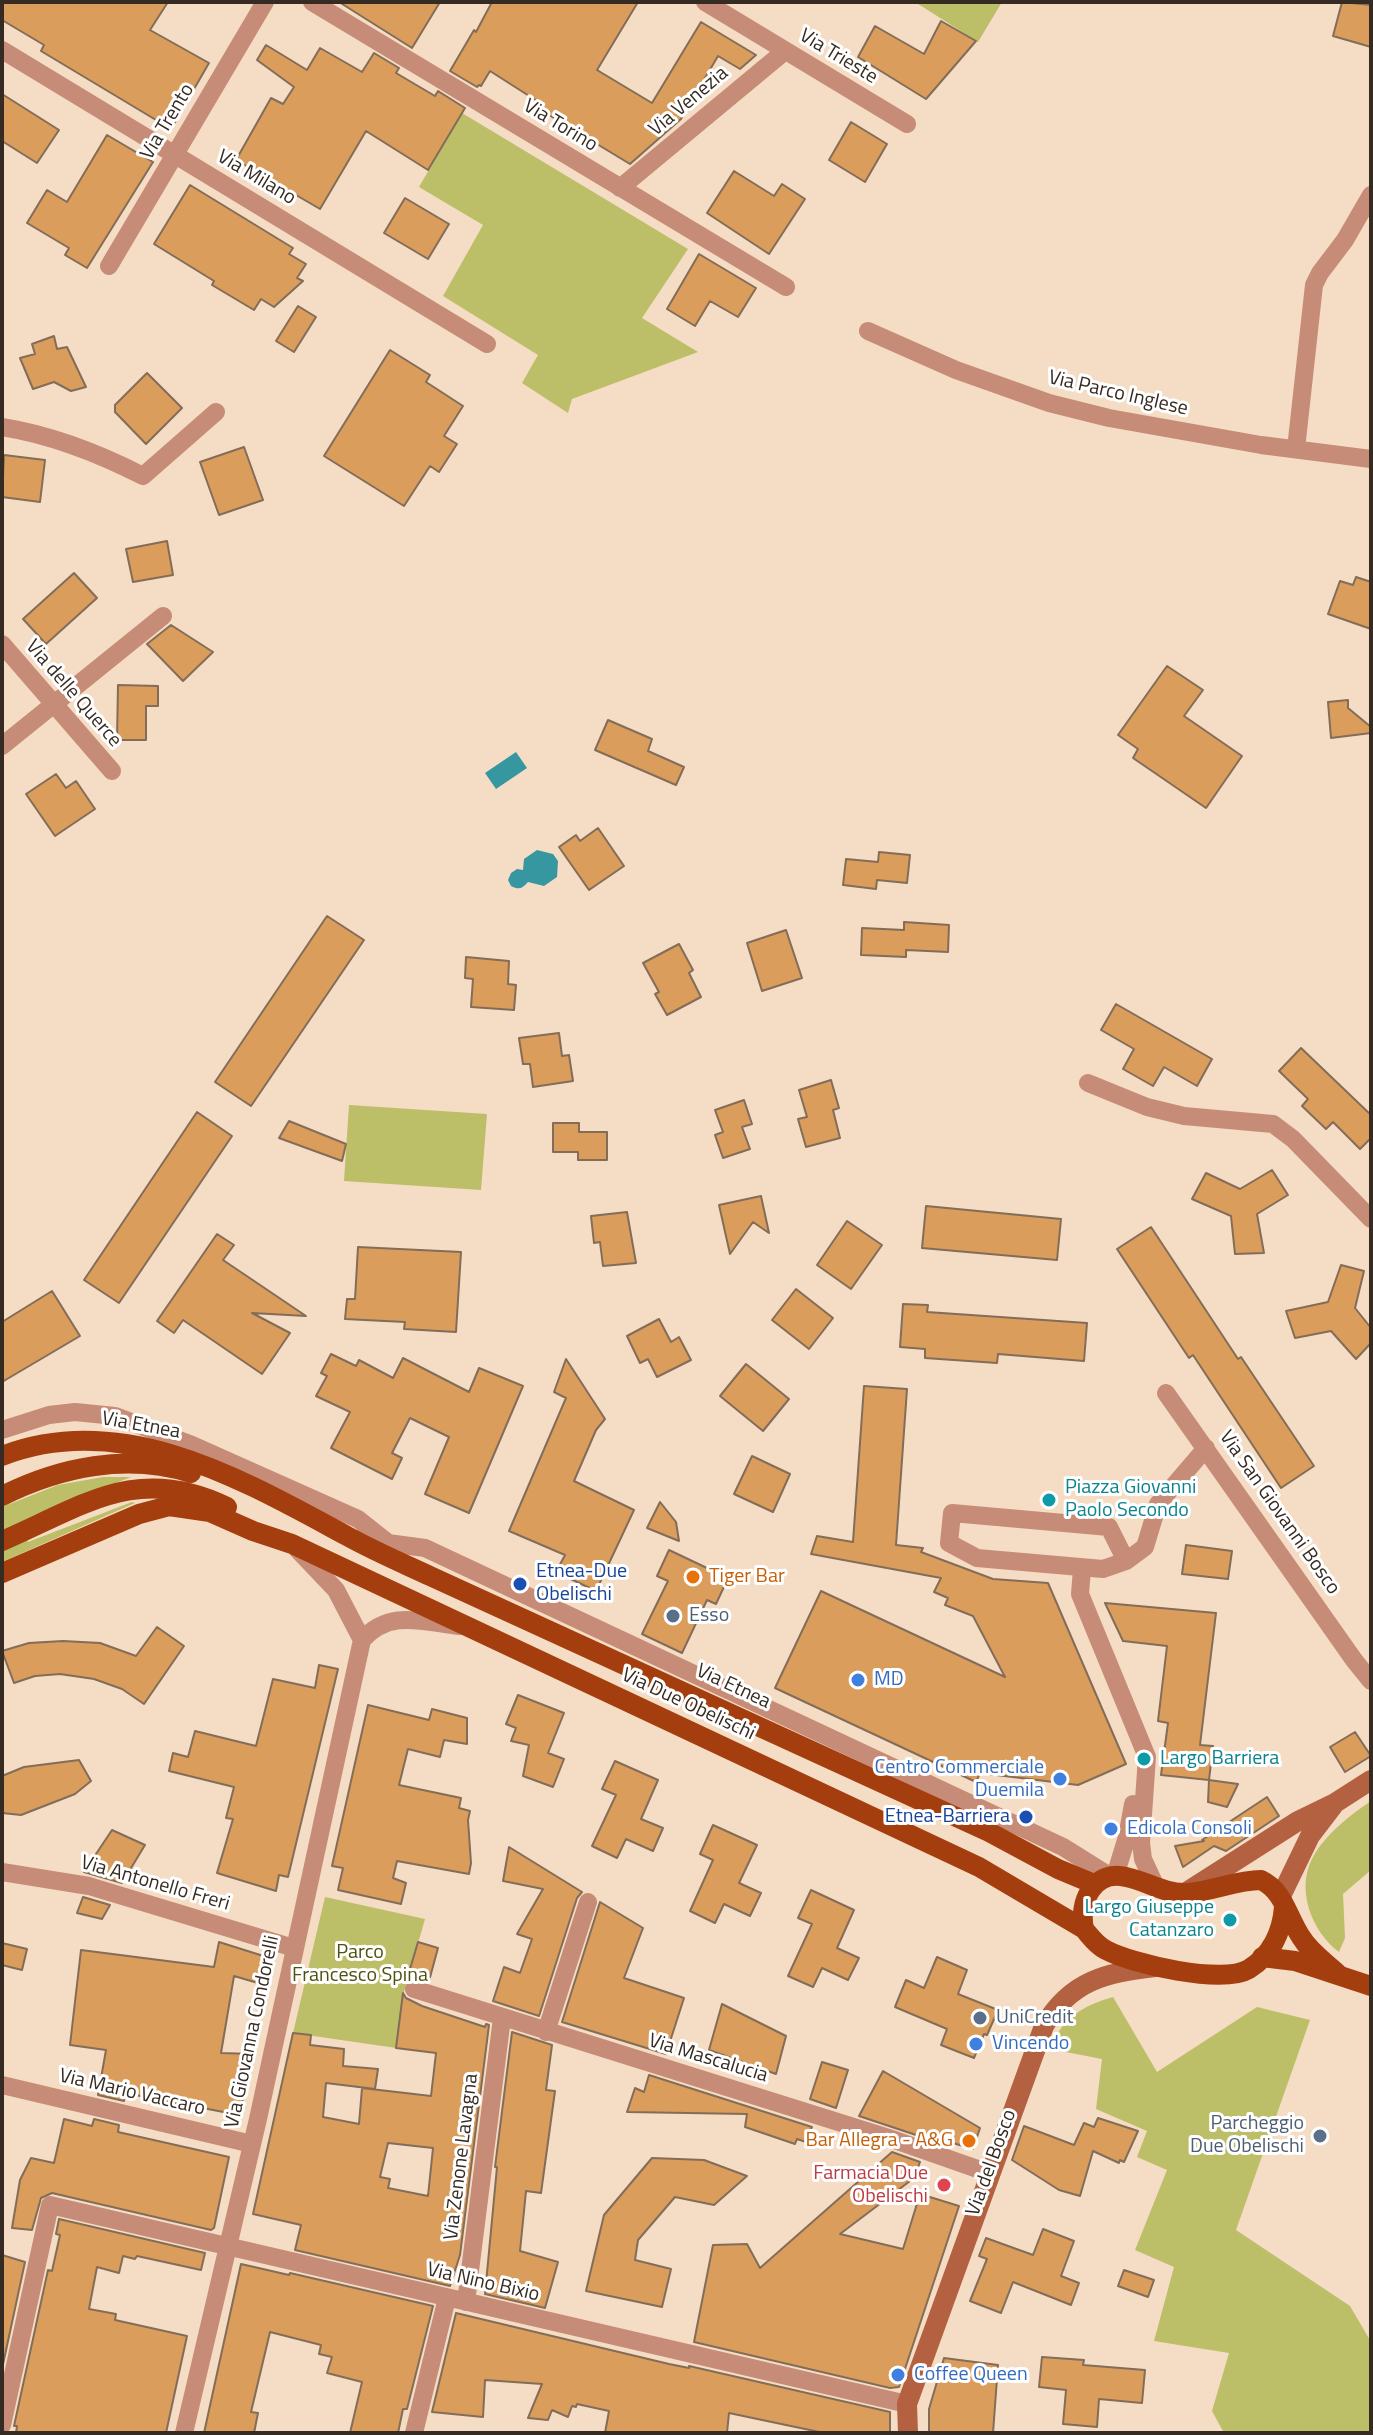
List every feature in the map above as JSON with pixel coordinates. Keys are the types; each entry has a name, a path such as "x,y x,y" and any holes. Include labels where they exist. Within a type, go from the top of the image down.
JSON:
{"main road":[{"name":"Via Etnea","path":"2,1456 39,1445 93,1440 160,1451 209,1467 430,1576 605,1643 1058,1869 1107,1879 1130,1878 1185,1893"},
{"name":"Via Etnea","path":"2,1496 70,1469 111,1465 164,1467 207,1477 294,1518 350,1538"},
{"name":"Via Due Obelischi","path":"2,1541 113,1494 154,1487 204,1496 258,1522 292,1544"},
{"name":"Via Due Obelischi","path":"2,1573 139,1514 169,1506 210,1512 292,1544 979,1867 1084,1929 1095,1943 1108,1951 1160,1967 1211,1975 1248,1969 1262,1957"},
{"path":"1185,1893 1298,1821 1335,1803 1371,1780"},
{"path":"1262,1957 1277,1938 1282,1923 1282,1901 1310,1836 1335,1803"},
{"path":"1084,1929 1081,1917 1086,1894 1107,1879"},
{"path":"1185,1893 1261,1880 1272,1886 1302,1939 1315,1955 1338,1974"},
{"path":"1262,1957 1281,1957 1371,1986"},
{"name":"Via del Bosco","path":"908,2433 907,2404 1040,2032 1053,2010 1080,1986 1103,1975 1160,1967"}],"street":[{"name":"Via Trento","path":"109,266 265,2"},
{"name":"Via Torino","path":"312,2 786,287"},
{"name":"Via Trieste","path":"705,2 907,124"},
{"name":"Via Milano","path":"2,50 487,344"},
{"name":"Via Venezia","path":"620,188 785,51"},
{"path":"1296,449 1314,285 1371,195"},
{"name":"Via Parco Inglese","path":"868,331 956,370 1049,403 1109,418 1371,459"},
{"path":"2,427 31,431 99,454 143,476 216,412"},
{"path":"2,746 163,616"},
{"name":"Via delle Querce","path":"2,644 112,771"},
{"path":"1088,1083 1147,1107 1184,1116 1273,1124 1293,1139 1371,1219"},
{"name":"Via San Giovanni Bosco","path":"1166,1393 1354,1660"},
{"path":"2,1430 49,1415 75,1412 115,1416 192,1445 358,1519 430,1576"},
{"path":"1126,1561 1109,1527 952,1513 949,1543 977,1558 1103,1569 1126,1561 1145,1547 1158,1504 1206,1448"},
{"path":"350,1538 425,1548 605,1643"},
{"path":"292,1544 336,1590 362,1640 374,1627 396,1620 467,1627"},
{"path":"1082,1569 1080,1594 1147,1757 1141,1843 1147,1873 1156,1887"},
{"name":"Via Giovanna Condorelli","path":"184,2433 252,2144 362,1640"},
{"path":"1354,1660 1371,1681"},
{"path":"1354,1660 1371,1697"},
{"path":"1107,1879 1131,1821 1138,1762 1123,1704"},
{"name":"Via Antonello Freri","path":"2,1872 89,1886 294,1948"},
{"path":"546,2032 588,1902"},
{"name":"Via Mascalucia","path":"414,1989 889,2138 989,2173"},
{"name":"Via Zenone Lavagna","path":"466,2302 502,2018"},
{"name":"Via Mario Vaccaro","path":"2,2085 252,2144"},
{"name":"Via Nino Bixio","path":"2,2425 50,2205 907,2404"},
{"path":"414,2433 447,2298"}],"green space":[{"path":"915,2 1002,2 978,42"},
{"path":"462,113 688,249 642,318 698,352 572,399 568,413 522,383 538,355 443,296 483,225 419,187"},
{"path":"349,1105 487,1114 481,1190 344,1181"},
{"path":"103,1477 131,1477 21,1522 28,1542 135,1503 2,1562 2,1507 58,1485"},
{"path":"1371,1801 1371,1870 1343,1894 1345,1938 1339,1952 1321,1933 1309,1909 1306,1896 1308,1869 1331,1833"},
{"name":"Parco Francesco Spina","path":"325,1897 425,1919 402,1999 396,2048 293,2033"},
{"path":"1113,1997 1157,2072 1257,2007 1310,2020 1236,2230 1350,2306 1371,2342 1371,2433 1224,2433 1212,2411 1229,2353 1154,2341 1174,2267 1135,2250 1167,2170 1137,2157 1147,2131 1096,2109 1102,2059 1050,2049 1061,2029 1074,2015"}],"water":[{"path":"516,752 527,768 496,789 485,773"},
{"path":"537,850 553,854 558,861 557,877 544,886 528,882 520,888 511,886 508,880 511,873 517,869 523,870 524,859"}],"building":[{"path":"2,2 168,2 150,30 209,63 171,129 41,51 44,45 2,20"},
{"path":"339,2 440,2 412,48"},
{"path":"492,2 638,2 597,70 652,103 701,22 756,55 740,69 718,56 681,119 630,164 534,106 537,101 490,71 481,86 477,87 450,71"},
{"path":"1342,2 1371,5 1371,47 1333,36"},
{"path":"941,21 976,41 926,99 858,57 875,26 924,54"},
{"path":"266,45 307,70 320,48 362,72 374,53 399,68 396,73 435,96 438,91 465,108 428,170 366,131 320,209 236,160 271,98 283,104 294,87 257,60"},
{"path":"2,94 59,130 37,163 2,141"},
{"path":"851,122 887,144 865,182 829,160"},
{"path":"107,135 153,162 87,268 65,255 69,248 27,223 47,190 67,202"},
{"path":"734,171 774,196 782,184 805,199 769,254 707,213"},
{"path":"190,185 293,248 289,254 306,264 297,278 303,281 274,307 261,299 254,310 154,244"},
{"path":"405,198 449,224 428,259 384,233"},
{"path":"699,254 756,288 738,317 710,301 695,326 667,309"},
{"path":"298,306 316,317 294,352 276,341"},
{"path":"54,336 57,349 67,347 86,387 71,391 54,382 33,389 20,358 35,354 32,344"},
{"path":"390,350 430,375 426,382 463,406 444,436 457,444 439,472 430,466 404,506 324,456"},
{"path":"147,373 182,408 146,444 115,412 115,405"},
{"path":"244,447 263,500 219,515 200,462"},
{"path":"4,455 45,460 40,502 2,497"},
{"path":"167,541 173,575 133,582 126,549"},
{"path":"74,573 97,598 46,644 23,619"},
{"path":"1356,577 1371,582 1371,629 1328,614 1340,581 1353,585"},
{"path":"171,625 213,652 183,681 147,644"},
{"path":"1167,666 1203,690 1184,716 1242,756 1206,808 1133,758 1138,749 1118,735"},
{"path":"118,685 158,686 158,706 146,706 146,740 117,740"},
{"path":"1348,700 1348,708 1371,727 1371,733 1331,738 1328,702"},
{"path":"608,720 652,739 648,751 684,767 676,785 595,750"},
{"path":"56,774 66,788 76,781 95,809 55,836 26,794"},
{"path":"598,828 624,866 589,890 559,847 576,835 580,841"},
{"path":"879,852 910,855 907,883 877,880 876,889 843,885 846,859 878,862"},
{"path":"327,916 364,940 251,1106 215,1082"},
{"path":"904,922 949,925 948,952 906,950 906,957 861,955 862,928 904,930"},
{"path":"786,930 802,978 762,991 747,943"},
{"path":"679,944 693,970 689,973 701,997 667,1015 643,963"},
{"path":"466,957 509,961 508,984 516,985 514,1010 471,1007 473,979 465,978"},
{"path":"1116,1004 1212,1059 1197,1086 1164,1067 1153,1086 1123,1069 1134,1049 1101,1030"},
{"path":"559,1033 562,1056 569,1055 573,1081 533,1087 530,1064 523,1064 519,1038"},
{"path":"1301,1048 1371,1115 1371,1138 1360,1149 1333,1122 1326,1129 1302,1106 1308,1099 1279,1071"},
{"path":"831,1080 839,1108 833,1110 840,1138 806,1147 798,1119 807,1117 799,1090"},
{"path":"744,1100 752,1124 742,1127 750,1149 723,1158 715,1135 723,1132 715,1110"},
{"path":"197,1112 232,1136 119,1303 84,1280"},
{"path":"289,1121 346,1144 342,1161 279,1138"},
{"path":"553,1123 579,1123 579,1132 607,1132 607,1160 578,1160 578,1152 553,1152"},
{"path":"1272,1170 1288,1195 1257,1214 1264,1253 1235,1254 1231,1216 1192,1199 1206,1173 1240,1189"},
{"path":"761,1196 769,1233 753,1222 730,1254 719,1205"},
{"path":"926,1206 1061,1219 1057,1260 922,1248"},
{"path":"627,1212 636,1263 603,1266 600,1242 594,1243 591,1216"},
{"path":"847,1221 882,1245 851,1289 817,1265"},
{"path":"1151,1227 1238,1359 1241,1357 1314,1466 1281,1488 1193,1355 1189,1358 1117,1249"},
{"path":"217,1234 234,1245 223,1260 306,1316 252,1313 290,1333 262,1374 183,1320 174,1333 157,1321"},
{"path":"358,1247 461,1252 456,1332 404,1329 405,1322 345,1319 347,1299 355,1299"},
{"path":"1341,1265 1364,1271 1355,1308 1371,1328 1371,1343 1356,1359 1331,1331 1295,1338 1286,1311 1328,1302"},
{"path":"796,1289 833,1318 809,1349 772,1320"},
{"path":"52,1291 80,1336 2,1382 2,1322"},
{"path":"903,1304 928,1305 927,1312 1087,1323 1084,1361 998,1354 997,1363 925,1358 925,1349 900,1347"},
{"path":"659,1319 671,1342 679,1337 691,1360 657,1377 648,1359 640,1363 627,1336"},
{"path":"331,1354 356,1366 359,1360 393,1378 403,1358 469,1392 479,1368 523,1386 469,1513 425,1494 449,1437 410,1418 392,1453 402,1458 392,1479 331,1448 350,1412 316,1396 327,1376 321,1373"},
{"path":"566,1359 605,1419 596,1430 574,1481 634,1510 596,1591 556,1572 565,1555 509,1531 566,1398 554,1392"},
{"path":"746,1364 789,1399 763,1431 720,1396"},
{"path":"864,1386 907,1389 896,1545 923,1548 921,1552 993,1579 1048,1583 1126,1764 1078,1785 980,1773 976,1782 775,1688 821,1591 1005,1677 973,1616 945,1605 948,1598 934,1592 941,1578 811,1554 817,1536 853,1542"},
{"path":"752,1456 790,1474 773,1512 734,1494"},
{"path":"660,1502 676,1522 679,1541 647,1528"},
{"path":"1186,1545 1232,1551 1228,1579 1182,1574"},
{"path":"669,1550 728,1578 716,1604 707,1600 682,1653 642,1634 668,1581 657,1576"},
{"path":"1105,1603 1216,1613 1200,1745 1213,1746 1209,1780 1161,1775 1168,1723 1158,1721 1167,1646 1123,1641"},
{"path":"157,1627 184,1646 144,1704 122,1689 94,1679 60,1674 35,1676 14,1683 2,1651 29,1643 63,1641 100,1643 136,1656"},
{"path":"319,1665 338,1669 288,1877 279,1875 276,1891 217,1873 233,1819 226,1818 234,1787 169,1771 173,1753 188,1757 195,1731 256,1746 273,1679 315,1688"},
{"path":"518,1695 564,1713 548,1753 564,1759 553,1787 523,1776 529,1745 511,1741 516,1728 506,1724"},
{"path":"368,1705 429,1720 432,1709 467,1718 467,1744 444,1740 440,1757 408,1749 399,1785 461,1798 459,1808 470,1811 469,1874 397,1861 393,1878 406,1883 401,1904 338,1890 343,1868 332,1866"},
{"path":"1355,1732 1371,1756 1345,1772 1330,1747"},
{"path":"79,1760 91,1781 75,1794 21,1815 2,1813 2,1776 24,1767"},
{"path":"615,1761 658,1780 641,1819 663,1828 653,1851 626,1839 617,1858 592,1846 616,1795 602,1789"},
{"path":"1209,1780 1238,1784 1227,1807 1208,1802"},
{"path":"1267,1797 1279,1816 1226,1851 1214,1846 1183,1867 1175,1846 1204,1841"},
{"path":"713,1825 757,1845 739,1883 761,1893 750,1916 724,1904 715,1923 690,1911 713,1860 700,1854"},
{"path":"112,1830 145,1845 122,1883 84,1872"},
{"path":"509,1847 582,1892 577,1898 539,2016 493,2001 504,1967 520,1973 532,1939 517,1934 543,1889 503,1881"},
{"path":"811,1890 854,1910 837,1948 859,1958 848,1980 822,1968 813,1987 788,1976 812,1924 798,1918"},
{"path":"83,1897 110,1905 102,1919 77,1913"},
{"path":"600,1902 643,1928 624,1978 684,1998 666,2054 562,2022"},
{"path":"219,1942 273,1959 268,1986 234,1976 221,2053 253,2054 239,2115 125,2093 124,2101 98,2095 106,2050 70,2045 81,1950 214,1967"},
{"path":"418,1942 438,1948 429,1981 417,1977 407,1979"},
{"path":"2,1943 27,1949 22,1970 2,1965"},
{"path":"937,1957 967,1970 958,1994 998,2010 974,2058 941,2045 947,2029 895,2007 906,1980 924,1988"},
{"path":"403,1993 406,1998 422,2006 485,2027 489,2025 460,2255 450,2286 295,2250 301,2225 253,2214 293,2033 311,2035 310,2045 344,2049 343,2066 378,2069 375,2089 326,2083 323,2117 359,2124 362,2088 431,2096 436,2053 396,2048","holes":["388,2143 433,2148 428,2196 388,2188 390,2179 380,2177"]},
{"path":"722,2004 786,2036 776,2074 709,2050"},
{"path":"512,2032 552,2045 546,2090 555,2091 541,2193 526,2191 520,2251 558,2262 545,2308 485,2294 495,2167"},
{"path":"822,2062 848,2070 836,2108 810,2099"},
{"path":"883,2071 980,2128 973,2149 929,2136 928,2139 859,2116"},
{"path":"649,2075 812,2127 806,2142 797,2139 795,2144 745,2127 747,2114 627,2112 635,2088 644,2092"},
{"path":"1098,2118 1138,2131 1124,2162 1120,2160 1119,2163 1093,2151 1080,2196 1059,2190 1012,2160 1024,2126 1074,2145 1084,2123 1094,2127"},
{"path":"64,2119 92,2126 94,2119 119,2125 118,2132 229,2157 214,2228 211,2230 52,2193 41,2198 32,2230 12,2228 20,2180 31,2158 54,2163"},
{"path":"892,2152 920,2162 914,2178 840,2234 903,2249 920,2194 959,2206 899,2387 890,2388 694,2342 713,2245 747,2244 760,2268"},
{"path":"652,2158 704,2160 747,2176 714,2205 675,2197 638,2240 635,2260 671,2269 662,2307 586,2291 604,2215"},
{"path":"59,2219 205,2253 201,2270 137,2256 135,2259 123,2256 119,2273 97,2267 89,2309 116,2314 115,2320 187,2336 166,2433 16,2433 17,2426 14,2426 48,2270 52,2271 60,2235 56,2234"},
{"path":"1043,2229 1074,2241 1061,2276 1079,2283 1071,2305 1013,2282 1001,2313 970,2301 987,2259 979,2256 986,2238 1033,2255"},
{"path":"2,2255 25,2262 2,2369"},
{"path":"241,2264 433,2306 398,2433 350,2433 362,2382 327,2373 332,2357 319,2354 321,2345 270,2332 251,2412 258,2413 254,2433 204,2433"},
{"path":"1124,2270 1154,2280 1148,2297 1118,2286"},
{"path":"456,2313 890,2412 890,2433 824,2433 729,2413 727,2433 605,2433 609,2411 577,2404 576,2407 572,2406 568,2417 552,2410 548,2420 528,2418 542,2384 485,2380 483,2417 432,2412"},
{"path":"1042,2357 1084,2360 1083,2365 1145,2370 1142,2403 1099,2399 1097,2427 1063,2424 1066,2390 1039,2387"},
{"path":"944,2358 998,2365 993,2433 929,2433 929,2409"}],"place":[{"name":"Piazza Giovanni Paolo Secondo","path":"1049,1500"},
{"name":"Tiger Bar","path":"693,1577"},
{"name":"Etnea-Due Obelischi","path":"520,1584"},
{"name":"Esso","path":"673,1616"},
{"name":"MD","path":"858,1680"},
{"name":"Largo Barriera","path":"1144,1759"},
{"name":"Centro Commerciale Duemila","path":"1060,1779"},
{"name":"Etnea-Barriera","path":"1026,1817"},
{"name":"Edicola Consoli","path":"1111,1829"},
{"name":"Largo Giuseppe Catanzaro","path":"1230,1920"},
{"name":"UniCredit","path":"980,2018"},
{"name":"Vincendo","path":"976,2044"},
{"name":"Parcheggio Due Obelischi","path":"1320,2136"},
{"name":"Bar Allegra - A&G","path":"969,2141"},
{"name":"Farmacia Due Obelischi","path":"944,2185"},
{"name":"Coffee Queen","path":"898,2375"}]}
